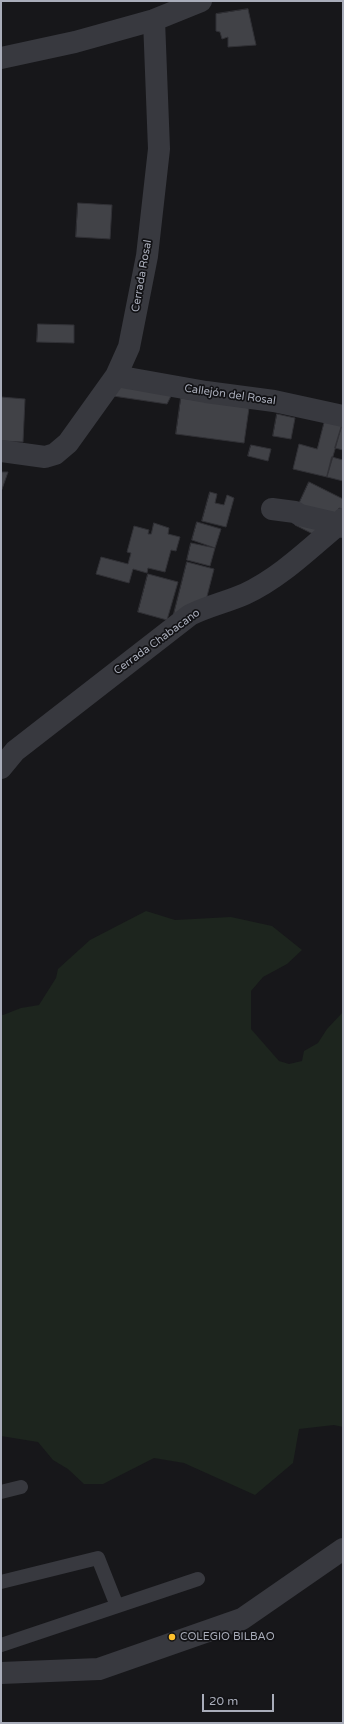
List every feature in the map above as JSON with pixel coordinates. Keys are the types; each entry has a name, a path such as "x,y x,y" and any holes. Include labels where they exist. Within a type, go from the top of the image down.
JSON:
{"street":[{"path":"1,58 75,42 154,20 201,1"},
{"name":"Cerrada Rosal","path":"1,451 45,457 55,454 68,443 116,376 129,347 145,264 159,149 154,20"},
{"name":"Callejón del Rosal","path":"116,376 206,392 274,401 343,416"},
{"path":"272,509 295,512 300,515 342,523"},
{"name":"Cerrada Chabacano","path":"1,768 15,752 190,615 204,608 245,594 269,581 342,523"},
{"path":"2,1671 99,1669 242,1619 343,1549"}],"lane":[{"path":"1,1492 21,1486"},
{"path":"1,1582 98,1558 118,1606"},
{"path":"1,1645 198,1579"}],"shaded area":[{"path":"146,911 175,920 231,917 272,926 302,950 287,964 263,977 251,991 251,1029 279,1061 289,1064 302,1061 304,1051 318,1043 327,1029 343,1012 343,1427 334,1425 299,1429 293,1463 255,1495 184,1463 154,1458 103,1484 84,1484 68,1469 53,1460 38,1442 1,1436 1,1014 3,1015 21,1008 39,1005 56,978 58,969 90,940"}],"building":[{"path":"248,9 256,45 228,47 228,37 222,39 220,32 216,31 216,14"},
{"path":"78,203 112,205 110,239 76,237"},
{"path":"38,324 74,325 74,343 37,342"},
{"path":"120,382 174,390 167,404 113,396"},
{"path":"1,397 25,399 23,442 1,441"},
{"path":"181,398 249,408 244,443 176,434"},
{"path":"277,414 295,418 291,439 273,436"},
{"path":"325,420 342,425 327,477 293,469 299,444 317,449"},
{"path":"342,425 343,426 343,450 335,448"},
{"path":"251,445 271,449 268,461 248,456"},
{"path":"332,457 343,460 343,481 327,477"},
{"path":"1,472 8,472 1,492"},
{"path":"309,482 343,499 343,509 339,508 329,530 315,535 295,525 295,512"},
{"path":"210,492 217,494 215,503 224,505 227,495 234,498 226,527 202,521"},
{"path":"197,522 221,529 215,548 192,540"},
{"path":"154,523 169,528 168,534 180,537 176,551 171,550 165,572 148,568 147,573 133,569 129,583 96,574 101,557 128,564 131,553 127,552 134,526 149,530 148,534 151,534"},
{"path":"191,543 215,548 210,566 187,560"},
{"path":"187,562 214,569 204,608 170,629"},
{"path":"148,574 178,582 167,620 138,612"}],"place":[{"name":"COLEGIO BILBAO","path":"172,1637"}]}
